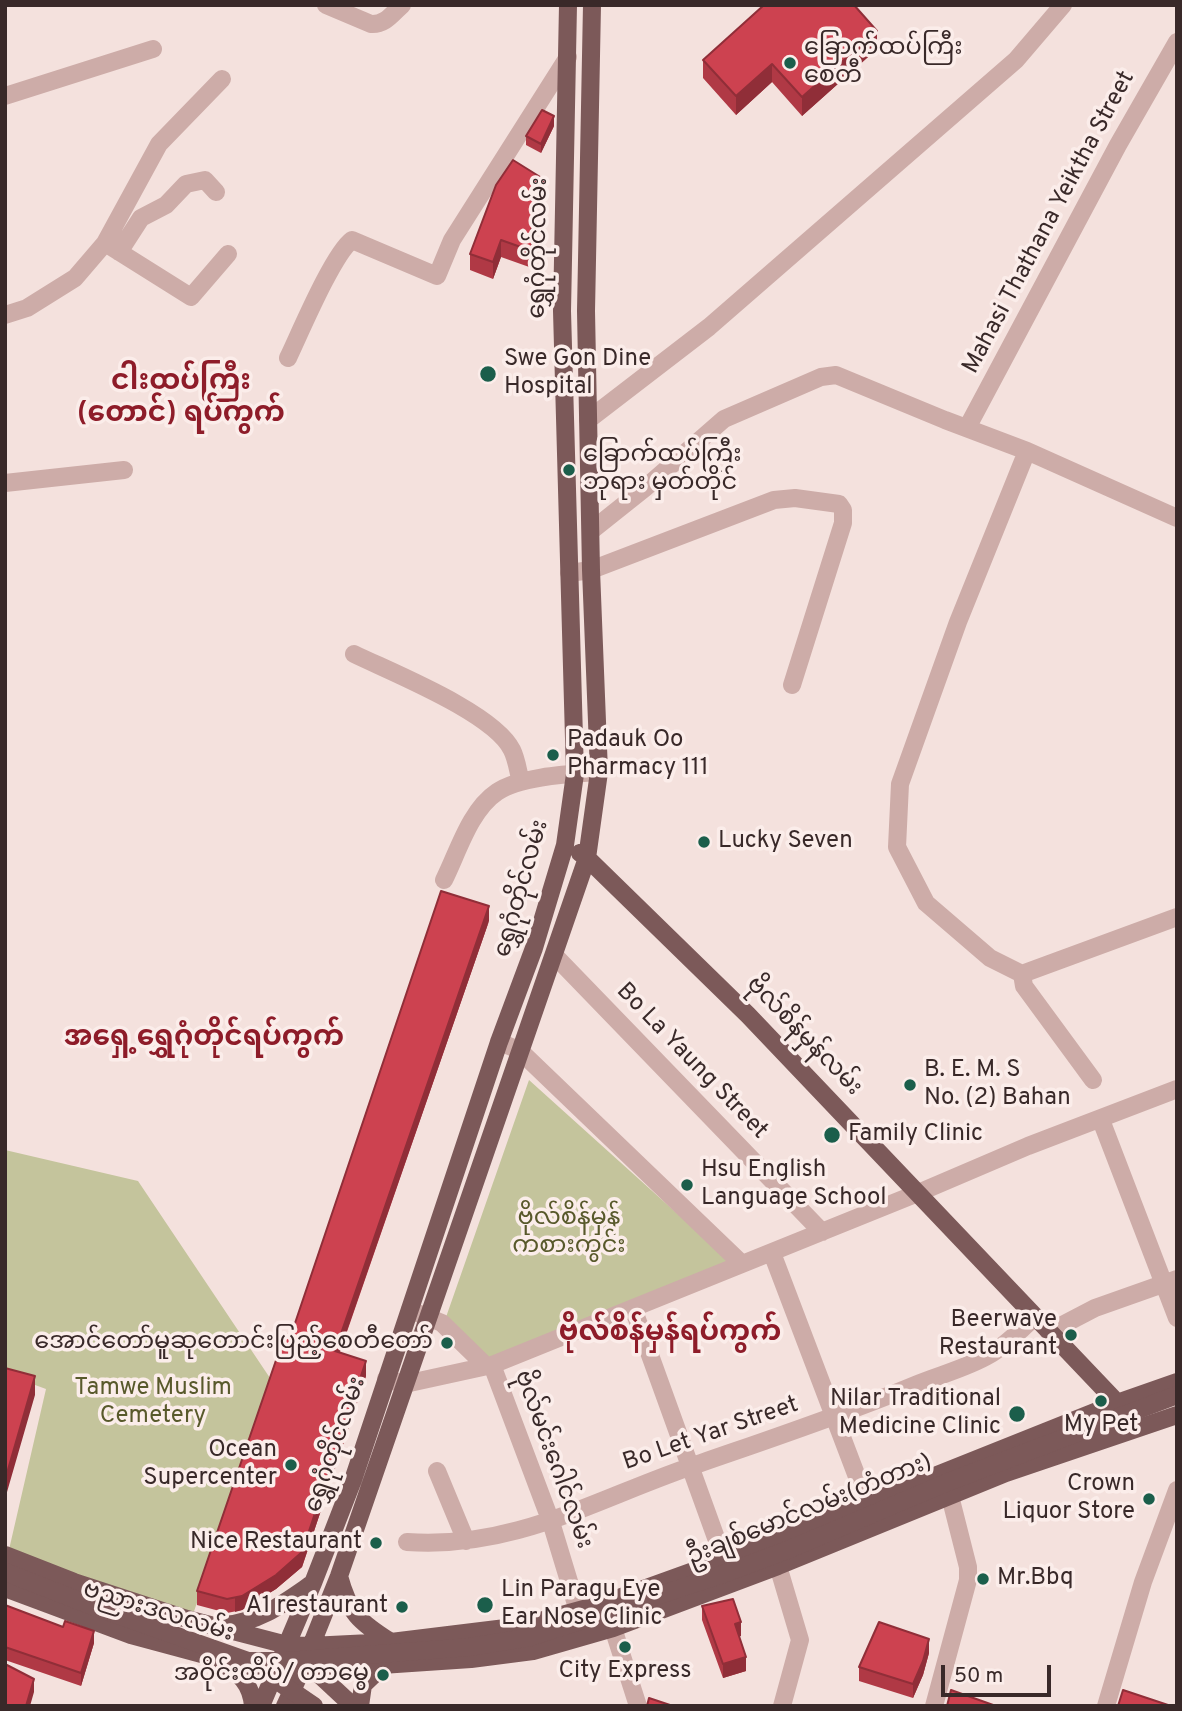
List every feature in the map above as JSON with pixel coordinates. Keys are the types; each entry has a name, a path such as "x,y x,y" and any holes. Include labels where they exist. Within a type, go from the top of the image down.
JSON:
{"main road":[{"name":"ရွှေဂုံတိုင်လမ်း","path":"297,1664 339,1576 405,1384 419,1313 499,1042 534,948 565,845 575,774 562,311 568,5"},
{"name":"ရွှေဂုံတိုင်လမ်း","path":"297,1664 313,1583 353,1480 387,1379 419,1313 555,956 587,858 599,772 586,311 592,5"},
{"path":"568,534 591,531"},
{"name":"ဗိုလ်စိန်မှန်လမ်း","path":"565,845 587,858 748,1015 1034,1318 1140,1426"},
{"path":"261,1706 297,1664 391,1642 522,1626 578,1611 724,1560 1117,1403 1174,1388"},
{"name":"ဦးချစ်မောင်လမ်း(တံတား)","path":"297,1664 470,1647 531,1637 718,1576 1174,1388"},
{"path":"248,1661 384,1664 471,1659 533,1651 613,1628 778,1566 1006,1473 1177,1414"},
{"path":"998,1451 1006,1473"},
{"path":"798,1531 807,1553"},
{"name":"ဗညားဒလလမ်း","path":"5,1555 74,1582 214,1626 297,1664"},
{"path":"5,1572 248,1661 316,1706"},
{"path":"339,1576 345,1599 355,1614 366,1626 391,1642"},
{"path":"214,1626 243,1623 259,1617 276,1609 313,1583"},
{"name":"ဗညားဒလလမ်း","path":"5,1588 131,1636 191,1653 297,1664"},
{"path":"191,1653 234,1670 248,1684 253,1706"},
{"path":"285,1706 297,1664"},
{"path":"297,1664 316,1706"},
{"path":"297,1664 353,1706"},
{"path":"360,1706 363,1685 384,1664"}],"street":[{"path":"326,5 371,24 384,22 402,5"},
{"path":"589,420 709,327 1016,61 1063,5"},
{"name":"Mahasi Thathana Yeiktha Street","path":"967,428 1118,145 1177,42"},
{"path":"5,96 153,49"},
{"path":"288,358 329,273 346,244 352,240 438,276 452,240 568,57"},
{"path":"112,248 159,144 222,79"},
{"path":"5,315 27,308 75,278 112,248 141,218 166,205 186,184 205,180 216,192"},
{"path":"112,248 191,297 229,254"},
{"path":"591,531 724,419 821,377 836,375 1027,451 1177,518"},
{"path":"1027,451 958,622 900,784 897,847 926,903 990,958 1022,974 1177,917"},
{"path":"5,483 124,470"},
{"path":"569,573 592,570 774,499 818,499 839,504 843,510 843,523 792,685"},
{"path":"354,654 471,711 500,733 513,751 521,782"},
{"path":"444,880 477,813 498,792 521,782 599,772"},
{"name":"Bo La Yaung Street","path":"555,956 822,1232"},
{"path":"1022,974 1024,986 1093,1080"},
{"path":"499,1042 519,1050 742,1264"},
{"path":"387,1379 405,1384 489,1366 772,1253 1028,1146 1177,1089"},
{"path":"1101,1120 1170,1282 1177,1318"},
{"path":"772,1253 867,1503"},
{"path":"1049,1332 1095,1308 1170,1282"},
{"path":"633,1308 724,1560"},
{"path":"419,1313 442,1323 489,1366"},
{"name":"Bo Let Yar Street","path":"407,1542 446,1544 505,1535 551,1522 623,1491 836,1417 990,1355 1034,1318"},
{"name":"ဗိုလ်မင်းဂေါင်လမ်း","path":"489,1366 551,1522 578,1611"},
{"path":"1174,1388 1177,1414"},
{"path":"437,1471 466,1541"},
{"path":"1106,1706 1143,1582 1177,1490"},
{"path":"934,1706 968,1580 968,1567 950,1496"},
{"path":"778,1566 800,1640 782,1706"},
{"path":"613,1628 638,1706"}],"green space":[{"name":"ဗိုလ်စိန်မှန် ကစားကွင်း","path":"529,1080 731,1262 488,1361 445,1320"},
{"name":"Tamwe Muslim Cemetery","path":"5,1150 138,1181 274,1384 192,1617 8,1554 46,1389 5,1374"}],"building":[{"name":"ခြောက်ထပ်ကြီး စေတီ","path":"764,5 854,5 877,31 802,97 772,64 736,96 703,60"},
{"path":"542,110 554,116 541,144 526,136"},
{"path":"513,160 545,180 533,199 532,251 501,240 493,262 470,254 496,185"},
{"path":"441,891 489,906 335,1351 366,1361 302,1552 276,1575 242,1596 227,1599 197,1591 285,1334 291,1335"},
{"path":"5,1368 35,1376 5,1480"},
{"path":"733,1599 741,1622 735,1624 746,1657 723,1664 702,1606"},
{"path":"5,1605 63,1627 65,1621 94,1631 81,1673 5,1647"},
{"path":"879,1622 929,1639 913,1684 859,1667"},
{"path":"5,1664 34,1679 26,1706 5,1706"},
{"path":"951,1690 996,1706 947,1706"},
{"path":"1123,1690 1171,1706 1118,1706"},
{"path":"649,1698 673,1706 647,1706"}],"place":[{"name":"ခြောက်ထပ်ကြီး စေတီ","path":"790,63"},
{"name":"Swe Gon Dine Hospital","path":"488,374"},
{"name":"ခြောက်ထပ်ကြီး ဘုရား မှတ်တိုင်","path":"569,470"},
{"name":"Padauk Oo Pharmacy 111","path":"553,755"},
{"name":"Lucky Seven","path":"704,842"},
{"name":"B. E. M. S No. (2) Bahan","path":"910,1085"},
{"name":"Family Clinic","path":"832,1135"},
{"name":"Hsu English Language School","path":"687,1185"},
{"name":"Beerwave Restaurant","path":"1071,1335"},
{"name":"အောင်တော်မူဆုတောင်းပြည့်စေတီတော်","path":"447,1343"},
{"name":"My Pet","path":"1101,1401"},
{"name":"Nilar Traditional Medicine Clinic","path":"1017,1414"},
{"name":"Ocean Supercenter","path":"291,1465"},
{"name":"Crown Liquor Store","path":"1149,1499"},
{"name":"Nice Restaurant","path":"376,1543"},
{"name":"Mr.Bbq","path":"983,1579"},
{"name":"Lin Paragu Eye Ear Nose Clinic","path":"485,1605"},
{"name":"A1 restaurant","path":"402,1607"},
{"name":"City Express","path":"625,1647"},
{"name":"အဝိုင်းထိပ်/ တာမွေ","path":"383,1675"}],"district":[{"name":"ငါးထပ်ကြီး (တောင်) ရပ်ကွက်","path":"181,399"},
{"name":"အရှေ့ရွှေဂုံတိုင်ရပ်ကွက်","path":"204,1039"},
{"name":"ဗိုလ်စိန်မှန်ရပ်ကွက်","path":"670,1334"}]}
